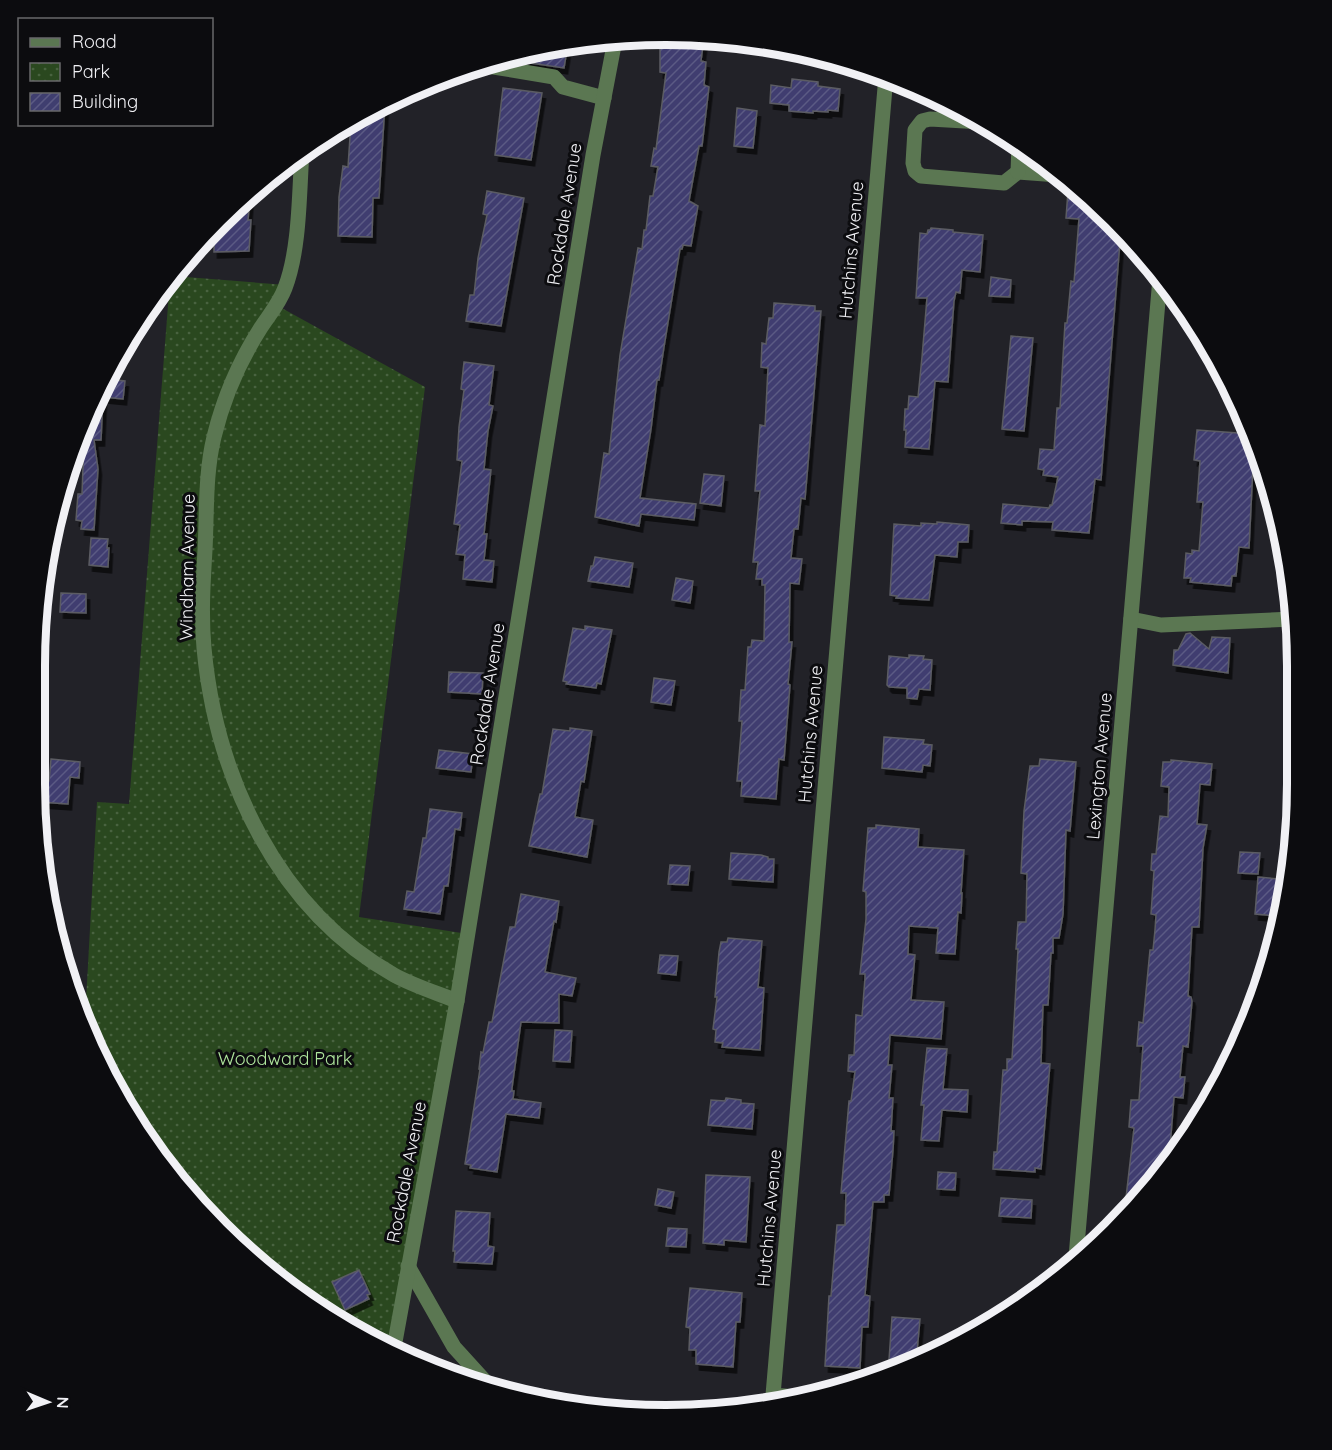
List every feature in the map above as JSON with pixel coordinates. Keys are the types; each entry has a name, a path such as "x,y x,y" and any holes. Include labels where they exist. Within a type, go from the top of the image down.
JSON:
{"street":[{"name":"Rockdale Avenue","path":"395,1343 458,1001 593,155 614,47"},
{"path":"499,68 554,77 563,87 604,98"},
{"name":"Hutchins Avenue","path":"775,1395 885,85"},
{"path":"963,121 930,119 922,121 915,130 913,163 915,171 921,176 1004,183 1018,172 1045,174"},
{"path":"1018,172 1019,155"},
{"name":"Windham Avenue","path":"301,164 293,257 286,285 277,306 260,328 242,361 224,404 214,439 210,466 202,595 204,647 209,690 223,749 237,789 255,828 299,895 324,921 367,957 395,975 458,1001"},
{"name":"Lexington Avenue","path":"1077,1249 1159,288"},
{"path":"1131,619 1161,625 1285,619"},
{"path":"408,1266 453,1347 480,1376"}],"green space":[{"name":"Woodward Park","path":"182,277 286,285 278,306 425,387 359,917 468,934 388,1339 355,1322 288,1277 227,1223 173,1162 128,1094 109,1059 86,1005 97,802 129,804 169,294"}],"building":[{"path":"661,45 703,46 701,61 706,62 704,85 709,87 702,146 699,146 689,201 698,206 691,246 683,245 680,249 659,380 657,380 640,498 696,504 694,520 641,514 639,526 595,517 604,453 609,454 620,355 638,248 642,249 650,196 653,196 658,167 651,166 654,148 656,149 666,73 660,72"},
{"path":"566,53 564,68 523,62"},
{"path":"792,79 818,82 818,86 840,89 838,111 813,111 813,113 789,111 789,105 770,103 771,85 791,88"},
{"path":"503,88 542,93 531,160 495,155"},
{"path":"737,108 757,111 753,148 734,146"},
{"path":"384,113 379,198 373,198 372,237 338,236 343,166 348,167 350,132"},
{"path":"487,191 524,198 501,326 466,321 470,295 474,295 478,258 487,215 483,214"},
{"path":"1068,193 1120,243 1101,480 1095,479 1089,533 1052,530 1053,522 1022,521 1022,525 1001,523 1003,504 1049,508 1052,505 1058,477 1043,475 1044,470 1038,469 1040,449 1054,450 1057,408 1060,408 1065,323 1067,323 1071,281 1074,282 1079,219 1066,218"},
{"path":"249,206 248,220 251,220 249,251 214,252 214,241"},
{"path":"931,228 983,235 980,272 962,270 960,293 956,292 948,382 935,381 929,449 905,447 906,430 904,430 905,409 908,409 909,396 918,397 927,298 916,298 920,233 927,234"},
{"path":"991,277 1011,280 1010,297 989,296"},
{"path":"774,303 815,306 815,311 821,311 805,499 801,498 798,529 794,529 791,558 802,559 799,584 790,583 789,642 792,642 788,684 790,685 784,760 779,759 776,799 741,796 742,781 737,781 742,721 739,721 741,690 745,690 748,647 751,647 752,640 764,641 765,585 762,585 762,579 756,579 758,562 753,562 760,491 755,491 760,425 765,426 768,368 761,367 762,343 766,344 769,318 773,318"},
{"path":"1011,336 1033,338 1024,431 1002,429"},
{"path":"464,362 494,366 489,405 493,406 484,469 491,470 484,534 487,534 484,560 494,561 492,582 463,579 465,555 456,554 460,525 454,524 462,461 457,460 464,390 461,389"},
{"path":"115,380 125,381 123,399 106,397"},
{"path":"103,405 101,440 94,440 98,469 94,530 81,529 82,521 76,520 78,494 82,494 84,451"},
{"path":"1197,430 1242,433 1254,466 1249,548 1239,547 1236,576 1232,576 1231,586 1190,582 1191,578 1184,578 1186,553 1192,554 1192,550 1199,551 1203,502 1197,502 1200,461 1194,460"},
{"path":"704,474 724,476 721,506 700,503"},
{"path":"937,522 969,525 968,542 958,542 957,557 935,555 929,600 896,598 897,596 890,595 894,524 921,526 921,523 937,524"},
{"path":"91,538 108,539 108,567 89,565"},
{"path":"595,557 633,563 629,587 588,581"},
{"path":"676,578 693,581 690,603 672,600"},
{"path":"61,593 86,594 86,613 60,612"},
{"path":"585,626 612,630 601,684 597,683 596,688 566,684 567,682 563,681 573,628 585,630"},
{"path":"1190,633 1209,649 1212,637 1230,638 1228,673 1173,665 1174,650 1178,650 1186,634"},
{"path":"909,655 924,656 923,659 932,660 930,690 919,689 917,699 907,698 907,688 887,685 889,656 909,658"},
{"path":"449,672 483,673 482,694 448,692"},
{"path":"654,678 675,681 671,705 651,702"},
{"path":"570,728 592,731 584,782 581,781 575,817 593,820 587,857 529,846 540,794 542,794 553,729 570,731"},
{"path":"884,737 924,740 923,744 932,745 930,766 923,765 922,772 882,768"},
{"path":"439,750 473,754 471,772 436,768"},
{"path":"51,759 80,762 79,778 70,777 68,804 45,802 45,781 49,781"},
{"path":"1040,759 1076,762 1070,831 1066,830 1063,914 1059,938 1053,938 1048,1005 1043,1005 1041,1063 1050,1064 1041,1169 1035,1168 1035,1172 993,1169 994,1152 997,1152 1003,1070 1007,1070 1007,1059 1012,1059 1018,922 1026,922 1027,874 1021,873 1024,811 1030,766 1039,766"},
{"path":"1171,760 1212,764 1210,785 1200,784 1197,824 1207,825 1203,848 1199,927 1192,927 1188,996 1192,1001 1188,1047 1183,1046 1180,1077 1185,1077 1183,1098 1174,1097 1170,1146 1126,1201 1134,1128 1129,1127 1131,1100 1139,1100 1143,1046 1137,1046 1139,1022 1143,1023 1150,950 1153,950 1155,930 1156,915 1151,914 1154,871 1151,870 1152,854 1156,854 1160,816 1168,817 1169,787 1161,786 1163,762 1171,762"},
{"path":"430,809 462,813 460,830 455,829 448,886 444,886 440,914 404,909 407,891 414,892"},
{"path":"876,825 919,829 918,847 964,850 961,913 958,912 955,954 936,953 938,928 909,926 908,954 915,955 911,1000 944,1002 941,1039 890,1035 888,1065 892,1065 889,1098 893,1098 891,1131 894,1131 889,1195 884,1195 884,1202 873,1202 865,1295 870,1296 868,1327 862,1327 860,1368 825,1366 829,1296 831,1296 837,1225 845,1225 846,1193 841,1193 849,1101 851,1101 855,1072 848,1071 849,1055 854,1055 856,1015 862,1016 865,974 860,974 866,919 866,892 863,891 868,828 876,828"},
{"path":"1240,852 1260,853 1258,874 1238,873"},
{"path":"731,853 761,855 774,859 773,882 729,879"},
{"path":"670,865 690,866 688,885 668,884"},
{"path":"1258,877 1280,879 1273,915 1255,914"},
{"path":"521,894 559,901 545,972 576,978 572,996 559,994 559,1023 521,1022 512,1088 513,1099 541,1103 539,1118 506,1114 497,1172 470,1168 471,1165 465,1164 481,1052 483,1053 489,1022 492,1022 510,927 515,927"},
{"path":"728,938 762,941 758,987 764,988 760,1050 722,1047 723,1043 715,1042 716,1030 713,1029 719,952 721,942 727,942"},
{"path":"660,955 678,956 676,975 658,973"},
{"path":"555,1030 572,1031 570,1062 553,1061"},
{"path":"927,1048 947,1049 943,1089 968,1090 967,1112 942,1110 939,1141 921,1140 924,1105 921,1105"},
{"path":"726,1098 754,1104 752,1129 708,1125 711,1100 725,1101"},
{"path":"938,1172 956,1173 955,1190 937,1189"},
{"path":"706,1175 750,1177 746,1242 724,1240 724,1245 703,1243"},
{"path":"658,1189 674,1192 671,1208 655,1205"},
{"path":"1001,1198 1032,1200 1031,1218 999,1216"},
{"path":"456,1211 490,1213 488,1246 494,1247 492,1264 454,1262"},
{"path":"668,1228 687,1229 686,1247 666,1246"},
{"path":"359,1270 370,1294 367,1295 369,1299 345,1310 332,1282"},
{"path":"690,1288 742,1293 740,1322 736,1322 733,1367 696,1364 696,1350 689,1350 690,1328 686,1327"},
{"path":"892,1317 920,1319 917,1352 896,1361 889,1360"}]}
